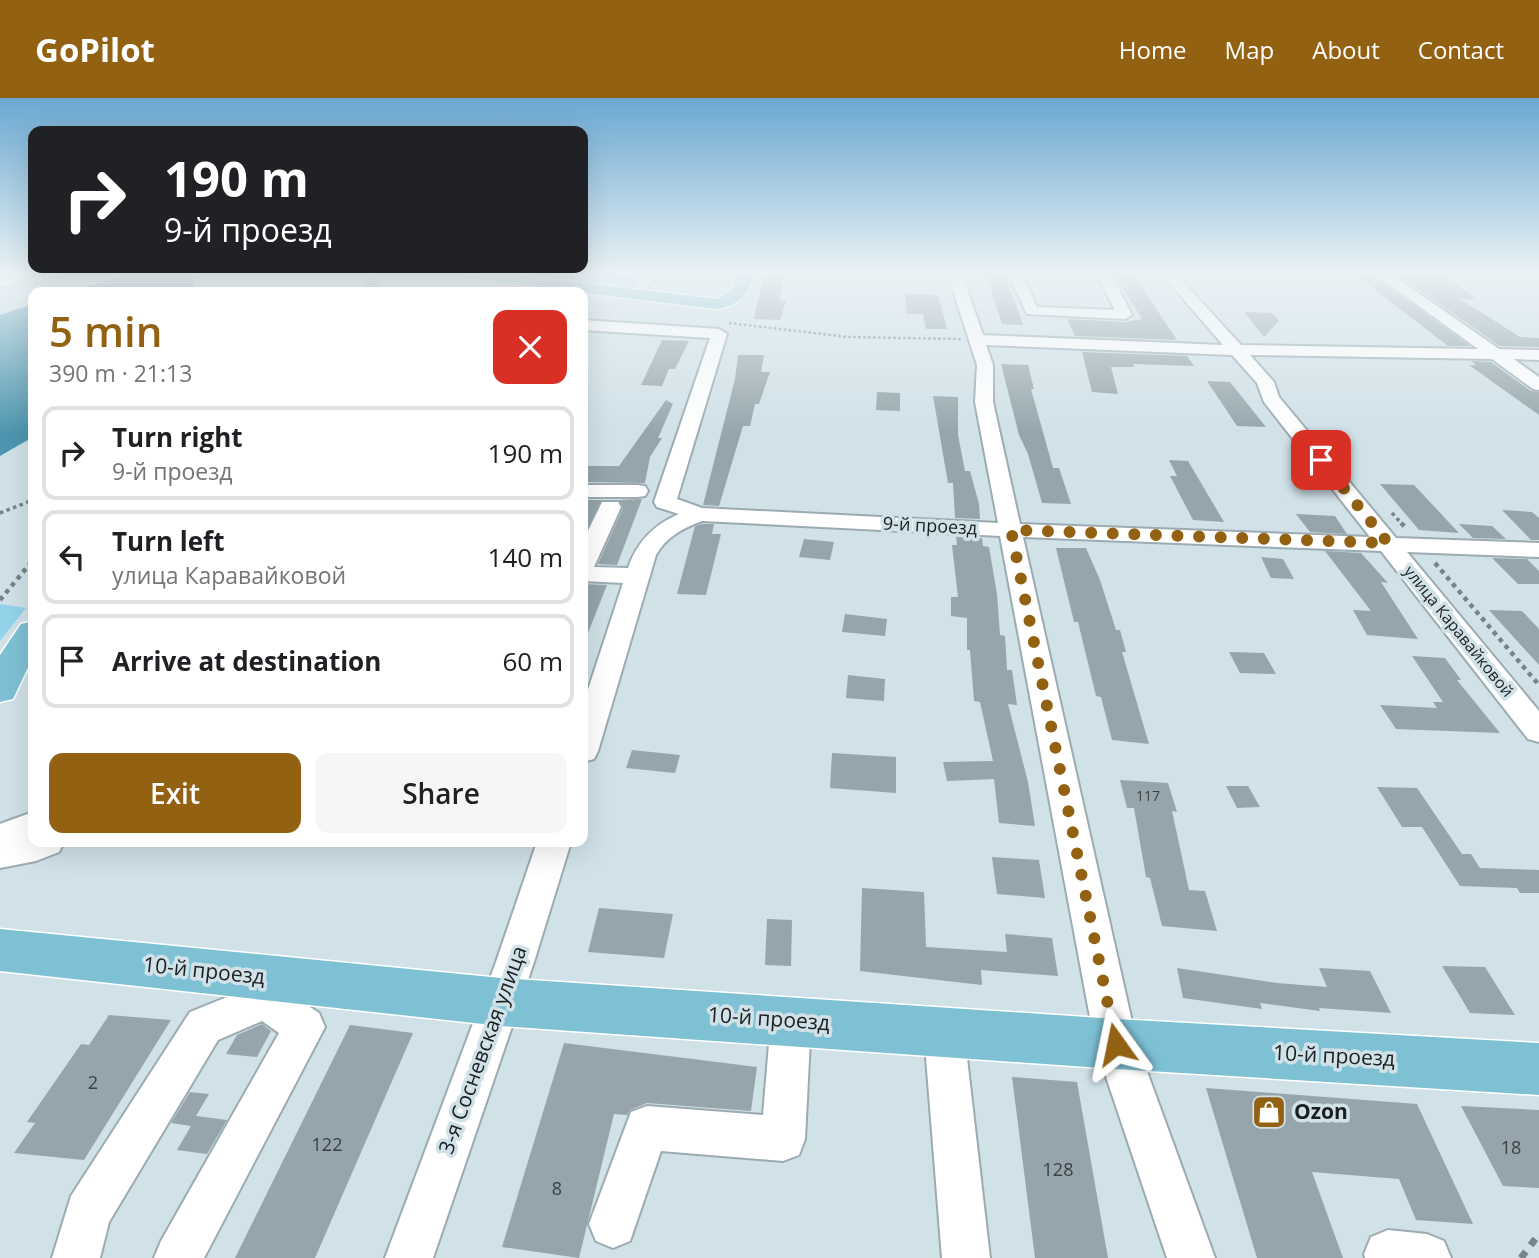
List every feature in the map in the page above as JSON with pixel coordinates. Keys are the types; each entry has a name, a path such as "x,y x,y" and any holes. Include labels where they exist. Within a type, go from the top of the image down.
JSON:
{"main road":[{"path":"0,690 28,638"},
{"name":"10-й проезд","path":"0,950 271,988 1539,1069"}],"street":[{"path":"600,326 719,334 665,502 699,514"},
{"path":"972,326 985,365 984,402 1116,1044 1191,1258"},
{"name":"улица Каравайковой","path":"1216,326 1265,382 1270,398 1539,731"},
{"path":"1455,326 1539,385"},
{"path":"977,340 1237,350 1539,355"},
{"path":"588,491 637,491"},
{"path":"588,554 610,507"},
{"path":"588,735 651,540 675,523 699,514"},
{"name":"9-й проезд","path":"699,514 1011,530 1539,550"},
{"path":"588,574 639,576"},
{"path":"0,839 28,827"},
{"path":"0,854 36,847"},
{"name":"3-я Сосневская улица","path":"409,1258 501,1002 552,847"},
{"path":"76,1258 88,1213 204,1026 246,1009 271,988 305,1027 178,1258"},
{"path":"613,1224 647,1128 783,1139 791,1020"},
{"path":"944,1032 966,1258"},
{"path":"1390,1258 1388,1254 1427,1258"}],"path":[{"path":"759,326 848,337 977,340"},
{"path":"0,513 28,502"},
{"path":"0,600 28,566"},
{"path":"1521,1258 1539,1234"}],"shaded area":[{"path":"0,326 28,326 28,440 0,456"},
{"path":"0,604 26,608 0,641"}],"building":[{"path":"925,326 946,326 947,329 926,329"},
{"path":"1070,326 1168,326 1177,340 1075,336"},
{"path":"1255,326 1274,326 1264,337"},
{"path":"1422,326 1443,326 1470,346 1448,346"},
{"path":"1471,326 1503,326 1520,337 1539,338 1539,347 1500,346"},
{"path":"662,340 689,341 675,369 669,369 662,386 641,385"},
{"path":"1082,352 1187,356 1194,366 1133,364 1135,367 1111,367 1118,394 1092,392"},
{"path":"738,355 764,355 761,372 770,372 759,404 755,404 750,426 743,426 719,506 703,505 735,379"},
{"path":"1471,361 1491,362 1531,391 1539,392 1539,415 1469,365 1476,365"},
{"path":"1001,364 1028,365 1034,389 1031,389 1053,468 1059,468 1071,504 1042,503 1028,454 1019,435"},
{"path":"1207,381 1230,382 1266,427 1237,426"},
{"path":"877,392 900,393 900,411 876,410"},
{"path":"933,396 958,397 958,435 965,471 970,471 979,504 980,519 955,518 953,483 948,483"},
{"path":"666,400 673,404 658,438 662,438 650,457 645,483 588,482 588,466 619,466"},
{"path":"1169,460 1188,461 1224,522 1193,520 1170,476 1177,476"},
{"path":"1380,484 1414,485 1459,533 1419,530"},
{"path":"642,499 617,565 598,564 623,508 618,500"},
{"path":"588,500 602,500 588,527"},
{"path":"1502,510 1532,512 1539,518 1539,540 1531,540"},
{"path":"1296,514 1335,516 1347,534 1310,532"},
{"path":"714,524 712,534 721,534 706,595 677,594 695,526"},
{"path":"1459,524 1492,526 1506,539 1473,538"},
{"path":"956,536 982,538 983,546 989,547 997,594 1000,635 1005,636 1007,670 1012,670 1017,705 1008,704 1028,782 1035,826 999,823 994,779 947,781 943,762 993,761 980,702 974,701 970,650 967,650 967,618 951,616 951,597 958,597 952,545 957,545"},
{"path":"804,539 834,542 830,560 799,557"},
{"path":"1056,548 1086,548 1100,580 1116,630 1120,630 1126,652 1122,652 1149,744 1112,740 1101,697 1096,696 1078,622 1074,622"},
{"path":"1325,551 1361,553 1388,583 1381,582 1418,639 1367,635 1353,610 1371,611"},
{"path":"1261,557 1283,559 1294,579 1271,578"},
{"path":"1492,558 1527,559 1539,571 1539,584 1518,584"},
{"path":"588,584 607,585 588,633"},
{"path":"1489,610 1522,611 1539,629 1539,665"},
{"path":"845,614 887,619 885,636 842,632"},
{"path":"1229,652 1264,653 1276,674 1240,673"},
{"path":"1412,656 1445,658 1461,680 1457,680 1500,733 1396,729 1380,705 1437,708 1433,702 1443,702"},
{"path":"848,675 885,679 884,701 846,698"},
{"path":"632,750 680,755 675,773 626,768"},
{"path":"832,753 896,757 896,793 830,788"},
{"path":"1120,780 1168,783 1177,812 1172,811 1189,890 1205,891 1217,931 1162,926 1150,878 1146,877 1134,808 1127,808"},
{"path":"1226,786 1248,786 1260,807 1237,808"},
{"path":"1377,787 1417,788 1462,854 1471,854 1480,868 1539,870 1539,893 1520,893 1517,888 1460,886 1422,827 1402,827"},
{"path":"992,857 1039,860 1045,898 997,894"},
{"path":"862,888 924,892 926,947 1007,952 1005,934 1052,938 1058,976 981,970 982,985 860,971"},
{"path":"599,908 673,914 664,958 588,952"},
{"path":"767,919 792,920 791,966 765,965"},
{"path":"1442,966 1485,967 1515,1015 1470,1013"},
{"path":"1177,968 1277,983 1327,987 1319,968 1370,971 1391,1013 1319,1008 1320,1011 1260,1003 1262,1009 1183,998"},
{"path":"109,1015 171,1020 84,1160 14,1153 35,1123 27,1122 81,1044 89,1045"},
{"path":"262,1024 271,1031 257,1057 226,1054 237,1035"},
{"path":"350,1025 413,1033 315,1258 235,1258"},
{"path":"564,1043 757,1067 751,1111 647,1103 630,1110 627,1115 614,1114 579,1258 502,1247"},
{"path":"1012,1077 1077,1082 1108,1258 1035,1258"},
{"path":"1206,1088 1417,1104 1473,1224 1416,1220 1399,1179 1312,1172 1343,1258 1257,1258"},
{"path":"190,1092 209,1094 196,1116 227,1120 207,1154 177,1150 191,1126 171,1123"},
{"path":"1461,1106 1539,1110 1539,1188 1503,1186"}],"place":[{"name":"Ozon","path":"1269,1112"}],"route":[{"path":"1116,1044 1011,530 1388,543 1321,460"}]}
